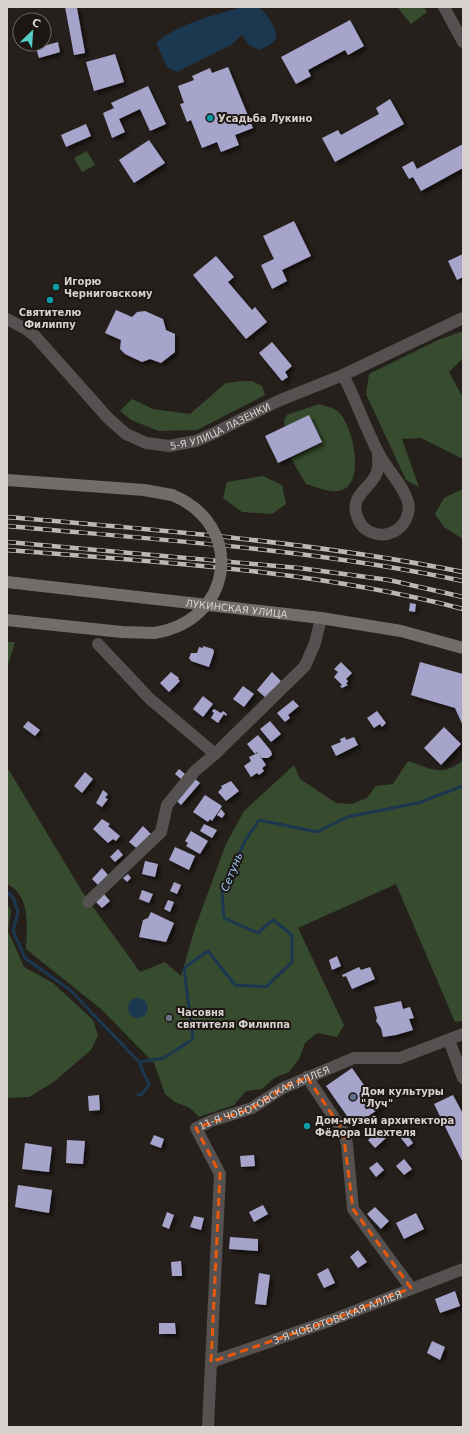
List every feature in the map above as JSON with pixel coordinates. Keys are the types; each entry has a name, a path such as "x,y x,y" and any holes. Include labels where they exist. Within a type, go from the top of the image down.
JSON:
{"main road":[{"path":"7,480 144,490 172,495 192,506 209,524 219,546 221,571 216,590 199,614 178,628 154,633 128,633 7,620"},
{"name":"ЛУКИНСКАЯ УЛИЦА","path":"7,582 322,618 401,631 463,648"}],"street":[{"path":"444,7 463,42"},
{"name":"5-Я УЛИЦА ЛАЗЕНКИ","path":"7,319 26,329 35,336 108,418 135,438 159,445 179,445 196,441 281,399 343,375 463,318"},
{"path":"343,375 378,454 408,502 406,520 400,528 392,533 383,535 374,534 366,530 359,523 355,505 358,496 377,472 378,454"},
{"path":"88,902 161,832 167,805 195,771 215,754 305,666 315,643 322,618"},
{"path":"98,644 150,699 215,754"},
{"name":"11-Я ЧОБОТОВСКАЯ АЛЛЕЯ","path":"208,1427 220,1174 196,1128 211,1121 252,1108 283,1088 354,1058 400,1058 463,1034"},
{"path":"449,1040 463,1078"},
{"path":"307,1077 343,1131 347,1144 353,1209 411,1288"},
{"name":"3-Я ЧОБОТОВСКАЯ АЛЛЕЯ","path":"211,1362 329,1321 463,1269"}],"highlighted area":[{"path":"307,1077 343,1131 353,1209 411,1288 329,1321 211,1362 220,1174 196,1128 252,1108 283,1088"}],"green space":[{"path":"423,7 427,12 411,24 398,8"},
{"path":"87,151 95,165 82,172 74,158"},
{"path":"463,331 463,358 449,372 463,398 463,459 421,438 402,439 419,487 406,480 366,394 369,374 438,340"},
{"path":"252,381 262,386 265,395 197,430 159,431 131,420 120,411 132,399 153,409 190,414 226,383"},
{"path":"319,404 336,410 342,416 352,438 355,464 354,476 349,485 338,491 324,490 306,484 290,457 284,421 287,415"},
{"path":"263,476 282,485 286,504 272,514 242,512 223,498 227,482"},
{"path":"463,489 463,539 444,527 435,514 444,498"},
{"path":"7,642 15,642 7,668"},
{"path":"408,761 430,769 442,770 455,766 463,761 463,1021 455,1022 396,884 298,928 344,1025 337,1037 317,1033 305,1043 299,1059 289,1072 274,1078 262,1089 246,1091 234,1105 199,1117 190,1108 175,1102 165,1094 154,1063 101,1009 26,949 27,921 24,904 15,889 7,884 7,767 83,893 140,972 165,962 181,976 195,928 226,844 244,811 294,765 300,779 336,803 352,804 367,798 376,786 393,784"},
{"path":"7,903 11,911 8,931 24,967 53,983 93,1020 98,1035 91,1050 55,1081 29,1097 7,1098"}],"water":[{"path":"241,7 257,7 264,12 270,20 275,30 276,38 269,46 259,50 249,45 242,35 231,45 177,72 167,67 156,43 175,30 186,25"},
{"path":"134,998 142,998 148,1004 148,1012 142,1018 134,1018 128,1012 128,1004"}],"building":[{"path":"65,7 77,8 85,53 74,55"},
{"path":"350,20 364,46 348,55 345,50 308,70 311,76 296,84 281,57"},
{"path":"58,42 60,52 39,58 37,52 52,52 52,44"},
{"path":"115,54 124,82 94,91 86,62"},
{"path":"228,67 253,128 235,135 239,145 221,152 217,142 202,148 191,120 187,122 180,104 184,103 178,86 194,80 192,76 210,68 212,73"},
{"path":"148,86 166,124 150,131 140,109 119,119 125,132 112,138 103,113 114,108 111,103"},
{"path":"390,99 404,124 335,162 322,138 338,130 341,135 379,114 376,108"},
{"path":"86,124 91,136 66,147 61,135"},
{"path":"149,140 165,163 134,183 119,160"},
{"path":"463,144 463,168 421,191 413,177 409,179 402,167 413,161 417,169"},
{"path":"294,221 311,256 282,270 287,281 272,289 261,265 274,259 263,236"},
{"path":"463,254 463,277 457,280 448,261"},
{"path":"216,256 234,277 228,282 252,310 255,307 267,322 246,339 193,275"},
{"path":"116,310 132,317 137,312 145,311 163,319 166,330 175,334 175,352 161,363 150,359 142,362 125,354 120,349 121,340 105,333"},
{"path":"272,342 292,366 285,372 288,377 282,381 259,353"},
{"path":"309,415 322,442 278,463 265,436"},
{"path":"410,603 416,604 415,612 409,611"},
{"path":"203,646 213,649 214,652 209,667 191,661 189,658 191,653 197,653 199,647 203,648"},
{"path":"341,662 352,673 346,679 348,681 346,684 348,685 342,688 340,686 342,685 334,677 338,672 334,669"},
{"path":"420,662 463,674 463,726 455,708 411,695"},
{"path":"171,672 179,678 178,679 180,681 169,692 160,683"},
{"path":"272,672 281,681 266,698 257,690"},
{"path":"243,686 254,694 244,707 233,699"},
{"path":"203,696 213,704 203,717 193,709"},
{"path":"293,700 299,706 288,715 290,718 285,722 277,713"},
{"path":"214,709 221,713 223,711 227,714 226,716 224,714 218,723 211,718 214,713 212,711"},
{"path":"377,711 386,723 382,727 380,724 374,728 367,718"},
{"path":"28,721 40,730 35,736 23,727"},
{"path":"270,721 281,734 271,742 260,729"},
{"path":"444,727 461,744 441,765 424,748"},
{"path":"258,735 271,751 272,755 268,758 262,758 257,752 255,754 247,744"},
{"path":"345,737 346,740 354,737 358,745 336,756 331,746 341,742 340,739"},
{"path":"258,753 266,765 262,768 264,771 259,775 257,773 251,777 244,766 251,761 249,757"},
{"path":"179,769 185,774 181,779 175,774"},
{"path":"85,772 93,779 82,793 74,786"},
{"path":"194,778 200,783 181,805 175,799"},
{"path":"231,781 239,791 226,801 218,792 222,788 221,786"},
{"path":"103,790 108,794 105,798 108,799 102,807 96,803"},
{"path":"205,795 222,806 212,821 210,819 208,822 193,812"},
{"path":"221,809 225,814 222,818 217,815"},
{"path":"102,819 110,824 108,826 120,836 116,841 113,839 108,843 93,829"},
{"path":"204,824 217,830 212,838 200,831"},
{"path":"143,826 153,836 140,851 129,842"},
{"path":"191,831 208,841 200,854 186,846 188,843 185,841"},
{"path":"175,847 195,856 189,870 169,860"},
{"path":"118,849 123,855 115,862 110,857"},
{"path":"145,861 158,864 155,877 142,874"},
{"path":"102,868 108,875 98,885 92,879"},
{"path":"128,874 131,878 127,882 123,878"},
{"path":"174,882 181,885 177,894 170,891"},
{"path":"142,890 153,894 149,903 139,899"},
{"path":"104,894 110,901 102,908 96,902"},
{"path":"168,900 174,902 170,912 164,909"},
{"path":"151,912 174,923 166,942 139,937 143,920 148,918"},
{"path":"337,956 341,966 332,970 329,960"},
{"path":"359,967 361,970 370,967 375,979 352,989 346,976 343,977 342,975"},
{"path":"401,1001 403,1009 410,1007 414,1018 409,1019 413,1030 383,1037 381,1028 376,1021 377,1018 374,1007"},
{"name":"Дом культуры \"Луч\"","path":"352,1068 380,1108 354,1126 326,1086"},
{"path":"99,1095 100,1110 89,1111 88,1096"},
{"path":"453,1095 463,1114 463,1163 434,1104"},
{"path":"403,1129 413,1143 408,1147 397,1133"},
{"path":"378,1131 386,1138 375,1148 368,1140"},
{"path":"154,1135 164,1139 161,1148 150,1144"},
{"path":"67,1140 85,1141 83,1164 66,1163"},
{"path":"25,1143 52,1147 49,1172 22,1169"},
{"path":"254,1155 255,1166 241,1167 240,1156"},
{"path":"404,1159 412,1169 404,1175 396,1166"},
{"path":"377,1162 384,1170 376,1177 369,1168"},
{"path":"18,1185 52,1190 49,1213 15,1207"},
{"path":"263,1205 268,1214 254,1222 249,1212"},
{"path":"375,1207 389,1221 381,1229 367,1214"},
{"path":"167,1212 174,1215 169,1229 162,1226"},
{"path":"416,1213 424,1229 404,1239 396,1223"},
{"path":"194,1216 204,1218 201,1230 190,1227"},
{"path":"230,1237 258,1239 258,1251 229,1249"},
{"path":"358,1250 367,1262 358,1268 350,1257"},
{"path":"181,1261 182,1276 172,1276 171,1262"},
{"path":"328,1268 335,1283 324,1288 317,1274"},
{"path":"259,1273 270,1275 266,1305 255,1304"},
{"path":"455,1291 460,1306 440,1313 435,1299"},
{"path":"159,1323 175,1323 176,1334 159,1334"},
{"path":"432,1341 445,1347 440,1360 427,1353"}],"waterway":[{"name":"Сетунь","path":"7,892 13,897 18,912 13,931 25,958 70,990 139,1062 164,1058 193,1039 184,968 208,951 235,985 266,987 292,962 292,935 273,920 258,933 224,918 222,892 245,841 259,820 317,832 347,817 418,803 463,786"},
{"path":"138,1095 142,1094 149,1085 139,1062"}],"railway":[{"path":"7,517 236,538 350,553 463,572"},
{"path":"7,526 179,541 293,553 407,570 463,581"},
{"path":"7,542 299,568 389,580 463,597"},
{"path":"7,550 236,569 294,576 351,585 463,609"}],"place":[{"name":"Усадьба Лукино","path":"210,118"},
{"name":"Игорю Черниговскому","path":"56,287"},
{"name":"Святителю Филиппу","path":"50,300"},
{"name":"Часовня святителя Филиппа","path":"169,1018"},
{"name":"Дом культуры \"Луч\"","path":"353,1097"},
{"name":"Дом-музей архитектора Фёдора Шехтеля","path":"307,1126"}]}
